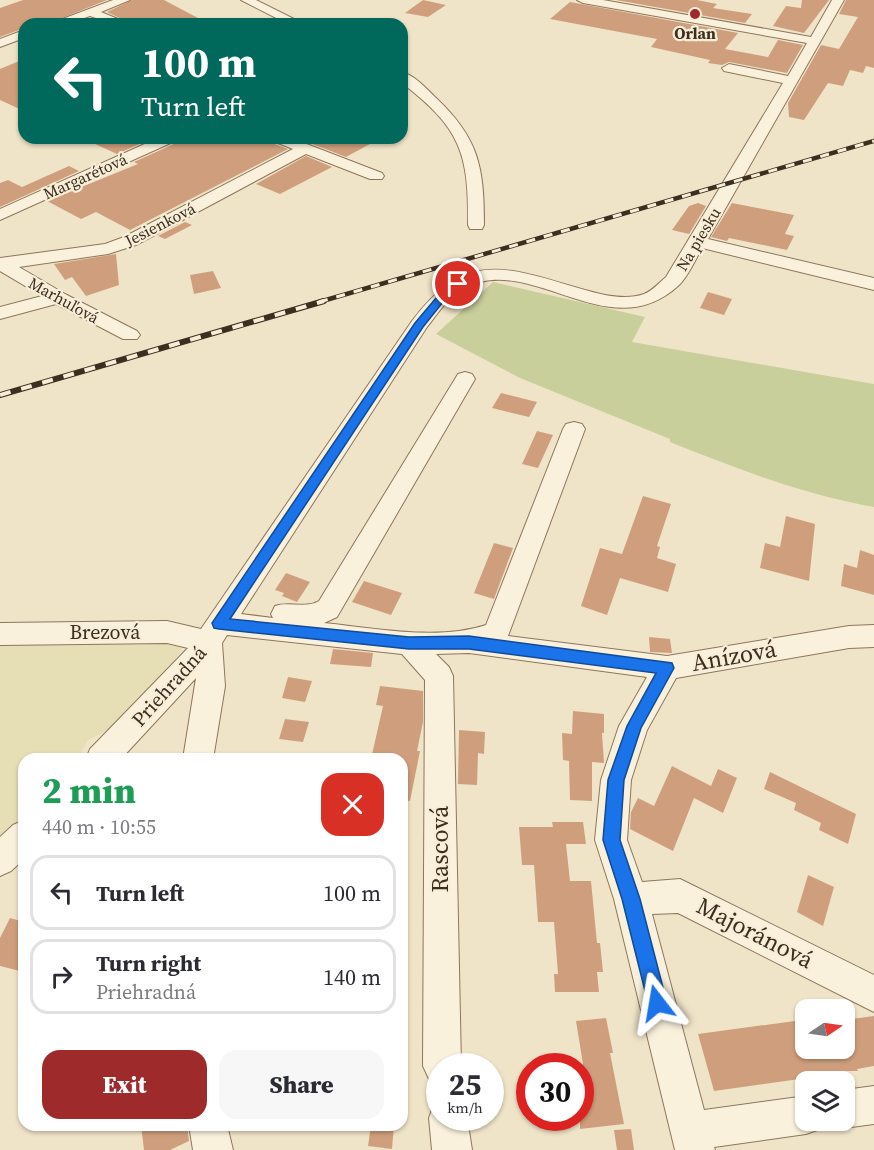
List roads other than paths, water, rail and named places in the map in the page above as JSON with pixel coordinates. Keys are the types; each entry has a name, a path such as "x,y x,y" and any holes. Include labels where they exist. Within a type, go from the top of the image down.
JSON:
{"street":[{"path":"73,18 124,0"},
{"path":"247,0 285,18"},
{"path":"583,0 814,41"},
{"name":"Na piesku","path":"458,284 480,276 508,274 601,300 623,303 641,301 662,292 673,281 737,176 814,41 833,1"},
{"path":"91,12 108,18"},
{"path":"650,24 664,14"},
{"path":"0,43 18,36"},
{"path":"729,68 791,81"},
{"path":"408,81 438,107 460,133 475,173 476,225"},
{"name":"Margarétová","path":"0,215 157,144"},
{"path":"295,144 376,176"},
{"name":"Jesienková","path":"1,264 108,249 130,241 306,148"},
{"path":"696,241 874,284"},
{"name":"Marhuľová","path":"1,264 58,298 130,335"},
{"name":"Priehradná","path":"107,753 178,681 419,325 439,300 458,284"},
{"path":"0,313 58,298"},
{"path":"218,625 308,617 320,615 328,609 465,379"},
{"path":"469,642 496,633 574,429"},
{"path":"218,625 409,643 469,642 667,668"},
{"path":"199,753 211,686 218,625"},
{"name":"Brezová","path":"0,634 167,632 218,625"},
{"name":"Anízová","path":"693,1140 631,899 611,840 616,780 634,726 667,668 849,637 874,636"},
{"name":"Rascová","path":"409,643 439,676 442,1053"},
{"path":"0,860 18,842"},
{"name":"Majoránová","path":"631,899 680,896 874,994"},
{"path":"855,1108 874,1105"},
{"path":"693,1140 795,1117"},
{"path":"209,1131 213,1150"},
{"path":"450,1131 452,1150"}],"railway":[{"path":"319,302 874,141"},
{"path":"0,395 324,301"}],"place":[{"name":"Orlan","path":"695,14"}]}
